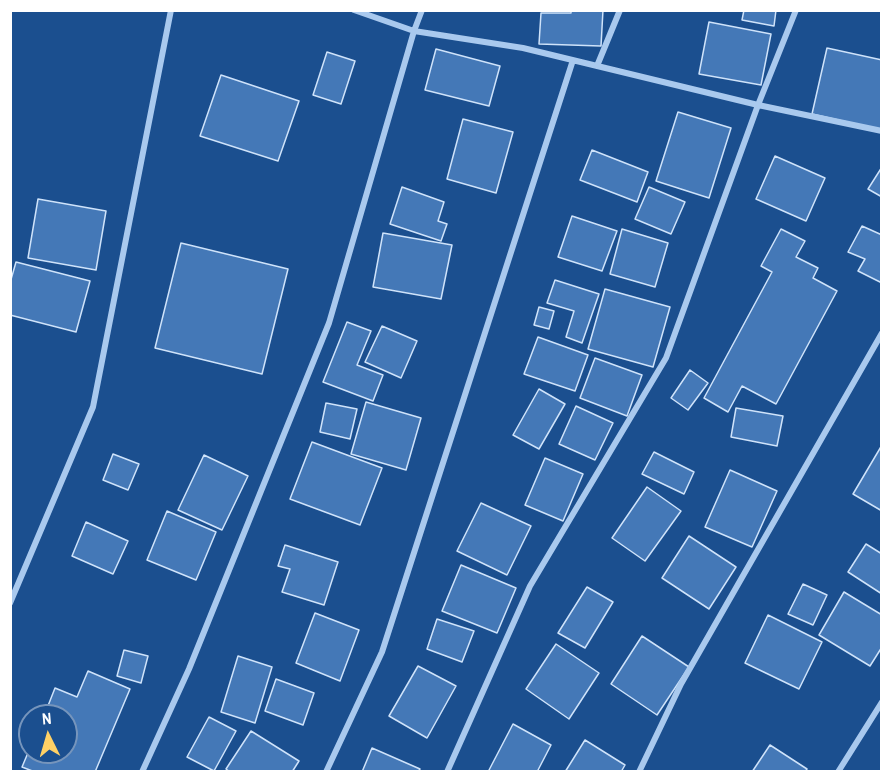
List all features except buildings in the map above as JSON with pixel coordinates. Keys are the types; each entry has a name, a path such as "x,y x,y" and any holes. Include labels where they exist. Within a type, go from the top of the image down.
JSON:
{"street":[{"path":"10,603 93,407 171,10"},
{"path":"354,10 414,31 523,48 758,105 882,131"},
{"path":"142,771 189,669 329,324 422,10"},
{"path":"597,66 620,10"},
{"path":"447,771 530,586 666,358 758,105 796,10"},
{"path":"326,771 382,652 573,60"},
{"path":"639,771 681,684 882,333"},
{"path":"838,771 882,702"}]}
